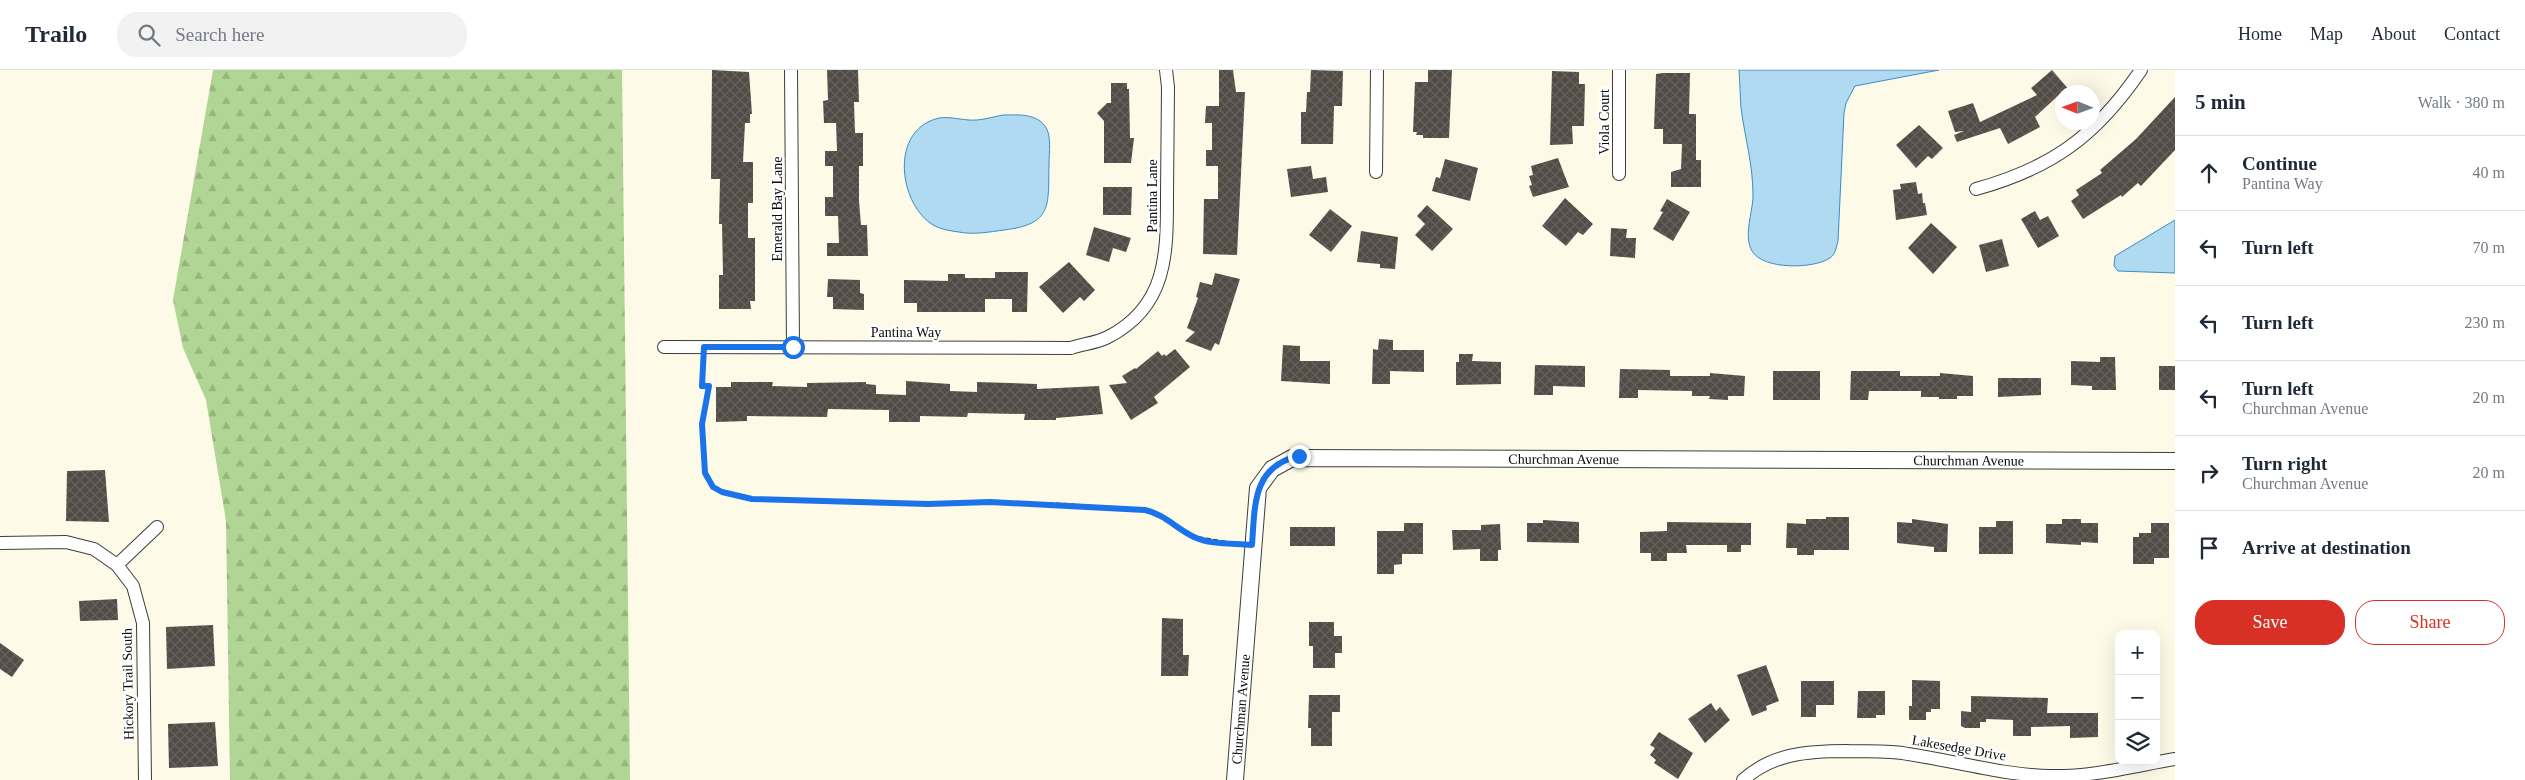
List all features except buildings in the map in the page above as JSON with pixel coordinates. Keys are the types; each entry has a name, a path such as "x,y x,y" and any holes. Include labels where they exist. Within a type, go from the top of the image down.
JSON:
{"street":[{"name":"Emerald Bay Lane","path":"791,70 793,347"},
{"name":"Pantina Lane","path":"1138,314 1159,283 1167,248 1168,87 1166,70"},
{"path":"1376,70 1376,172"},
{"name":"Viola Court","path":"1619,70 1619,174"},
{"path":"1976,189 2011,179 2061,154 2099,124 2120,101 2141,70"},
{"name":"Pantina Way","path":"664,347 1071,348 1107,337 1138,314"},
{"name":"Churchman Avenue","path":"1235,780 1252,545 1258,488 1272,469 1285,460 1299,456 2175,461"},
{"path":"117,565 157,526"},
{"name":"Hickory Trail South","path":"0,543 66,542 94,549 117,565 133,586 142,623 145,780"},
{"name":"Lakesedge Drive","path":"1744,780 1768,763 1786,756 1813,751 1905,753 2050,778 2175,759"}],"path":[{"path":"704,347 702,386 709,386 702,424 705,473 713,487 722,492 752,499 928,504 990,502 1145,510 1156,512 1195,537 1210,541 1252,545"}],"green space":[{"path":"213,70 622,70 630,780 230,780 226,521 206,400 183,348 173,300"}],"water":[{"path":"1739,70 1939,70 1855,86 1846,103 1844,113 1838,241 1834,254 1823,262 1789,266 1767,262 1758,257 1749,245 1748,231 1753,202 1753,184 1741,108"},
{"path":"1003,115 1020,115 1036,119 1045,126 1049,134 1047,202 1040,218 1020,227 993,232 964,233 945,230 933,225 922,216 914,203 908,189 905,173 905,158 909,143 916,131 928,122 939,118 973,120"},
{"path":"2175,220 2175,273 2118,271 2114,266 2115,256"}],"route":[{"path":"793,347 704,347 702,386 709,386 709,396 702,424 705,473 707,480 713,487 722,492 752,499 928,504 966,502 1064,504 1145,510 1156,512 1179,529 1195,537 1210,541 1252,545 1258,488 1266,474 1278,464 1299,456"}]}
